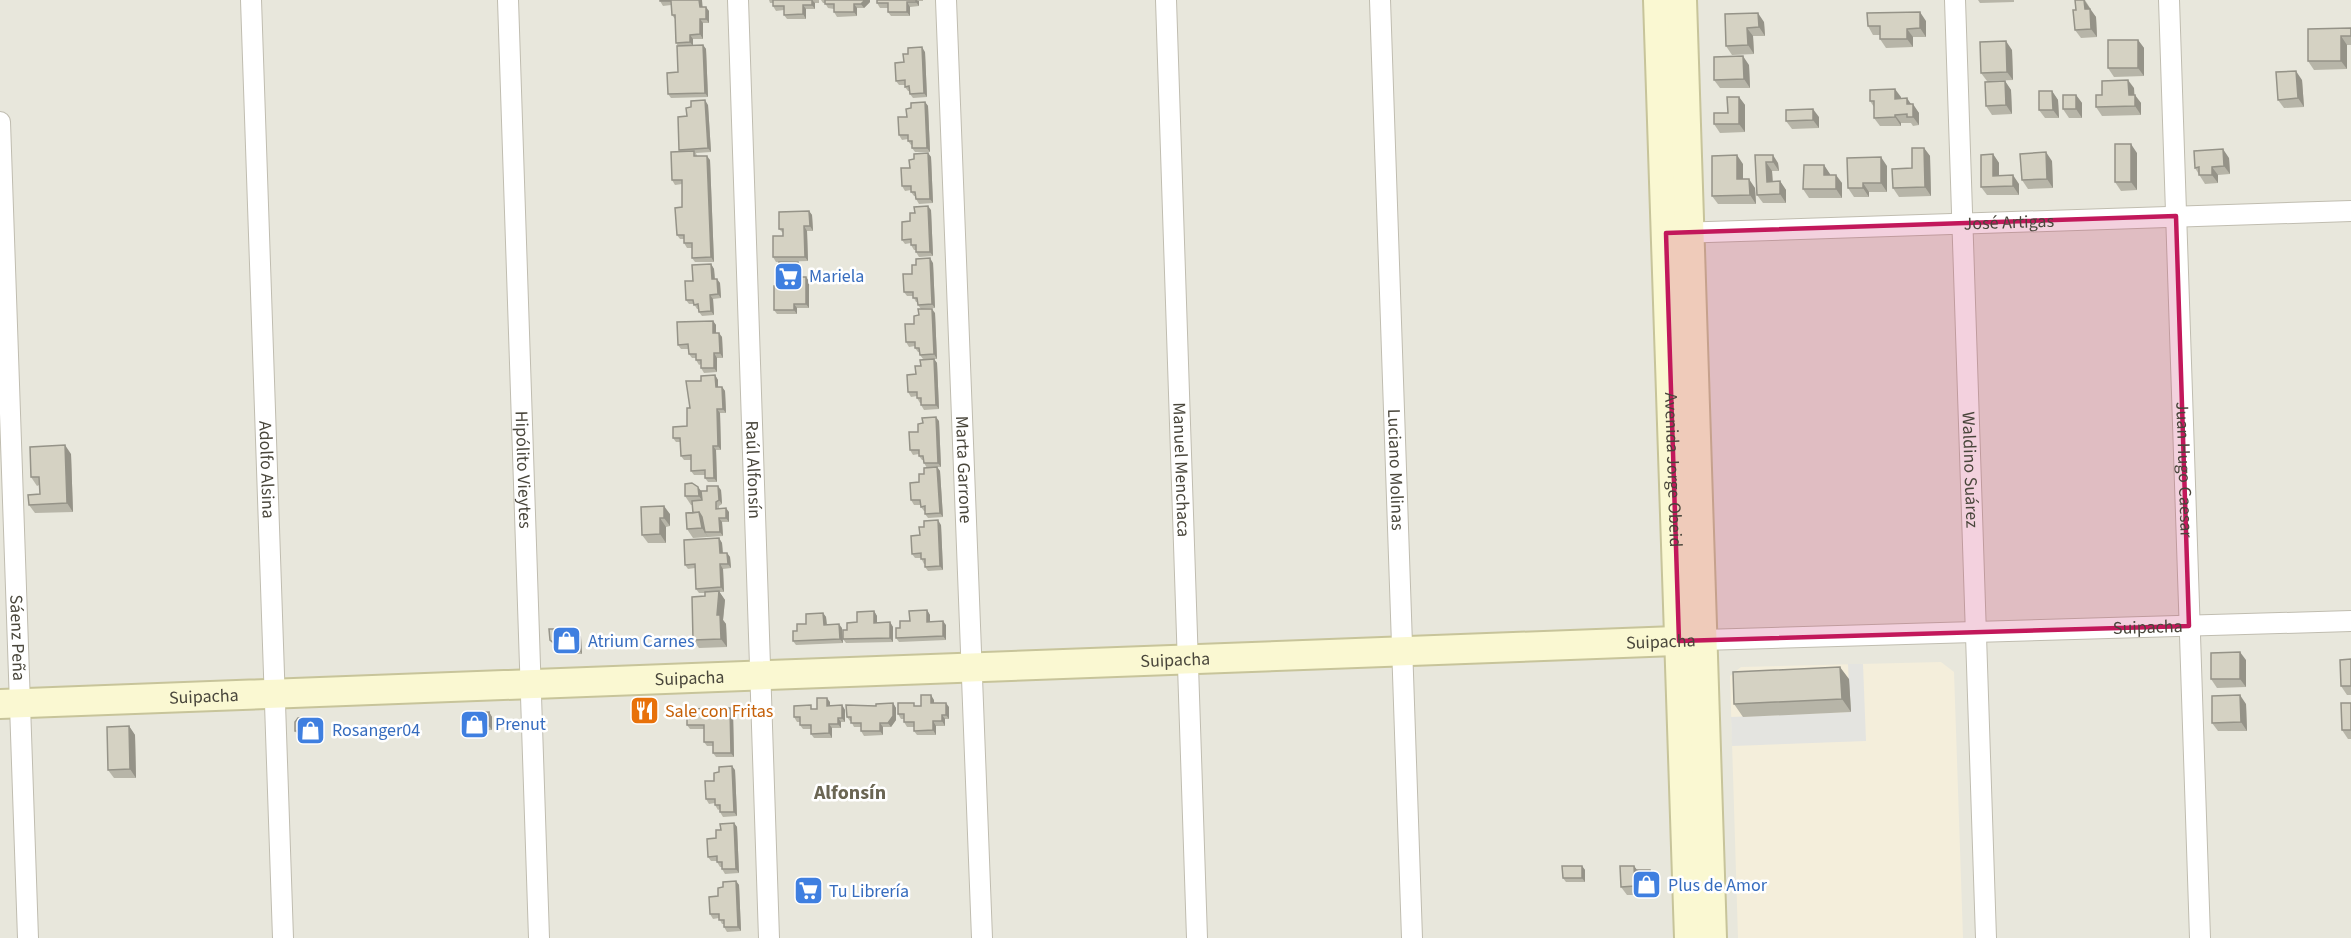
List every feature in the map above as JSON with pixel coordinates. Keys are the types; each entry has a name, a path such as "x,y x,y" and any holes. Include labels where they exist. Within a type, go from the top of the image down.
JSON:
{"main road":[{"name":"Avenida Jorge Obeid","path":"1658,0 1677,233 1691,640 1712,938"},
{"name":"Avenida Jorge Obeid","path":"1677,233 1682,0"},
{"name":"Suipacha","path":"10,704 1691,640"},
{"name":"Avenida Jorge Obeid","path":"1689,938 1691,640"}],"street":[{"name":"Adolfo Alsina","path":"251,0 283,938"},
{"name":"Hipólito Vieytes","path":"508,0 539,938"},
{"name":"Raúl Alfonsín","path":"738,0 769,938"},
{"name":"Marta Garrone","path":"946,0 982,938"},
{"name":"Manuel Menchaca","path":"1166,0 1197,938"},
{"name":"Luciano Molinas","path":"1380,0 1412,938"},
{"name":"Waldino Suárez","path":"1955,0 1986,938"},
{"name":"Juan Hugo Caesar","path":"2169,0 2199,938"},
{"name":"Sáenz Peña","path":"0,122 10,704 28,938"},
{"name":"José Artigas","path":"1677,233 2351,211"},
{"name":"Suipacha","path":"1691,640 2351,621"}],"highlighted area":[{"path":"2176,216 2189,626 1679,641 1666,233"}],"shaded area":[{"path":"0,0 2351,0 2351,938 0,938"},
{"path":"1941,662 1954,672 1963,938 1738,938 1730,676 1741,667"},
{"path":"1848,664 1863,664 1866,741 1732,746 1731,717 1850,712"}],"building":[{"path":"660,0 699,0 700,7 706,7 706,19 700,19 700,34 690,35 690,42 676,43 675,15 672,15 671,1"},
{"path":"773,0 812,0 812,5 803,5 803,14 784,15 784,6 773,6"},
{"path":"825,0 865,0 861,4 854,4 854,12 834,12 834,4 825,4"},
{"path":"877,0 916,0 916,2 907,2 907,12 888,12 888,3 877,3"},
{"path":"2075,0 2084,0 2085,9 2090,9 2091,29 2075,30 2073,10 2076,10"},
{"path":"1920,12 1920,28 1907,29 1907,39 1880,39 1880,26 1868,26 1867,13"},
{"path":"1758,13 1759,27 1747,28 1748,45 1726,46 1725,14"},
{"path":"2351,28 2351,36 2341,36 2341,61 2308,61 2308,29"},
{"path":"2108,40 2138,40 2138,68 2108,68"},
{"path":"2006,41 2007,72 1981,73 1980,42"},
{"path":"703,45 705,93 668,94 667,73 678,72 677,46"},
{"path":"922,47 924,93 910,94 909,86 905,87 905,80 896,81 895,63 904,62 903,54 908,54 908,48"},
{"path":"1743,56 1744,79 1714,80 1714,57"},
{"path":"2296,71 2298,98 2278,100 2276,72"},
{"path":"2128,80 2129,95 2135,95 2135,106 2096,107 2096,95 2102,95 2102,81"},
{"path":"2005,81 2006,105 1986,106 1985,82"},
{"path":"1895,89 1895,99 1907,98 1907,104 1913,104 1913,117 1907,117 1907,114 1874,118 1874,101 1870,101 1870,90"},
{"path":"2039,91 2052,91 2053,110 2039,110"},
{"path":"2063,95 2076,95 2076,109 2063,109"},
{"path":"1727,97 1739,97 1739,124 1714,124 1714,113 1728,113"},
{"path":"705,100 708,148 679,150 678,117 687,116 686,108 691,107 691,101"},
{"path":"925,102 927,148 912,148 912,141 908,141 908,135 899,135 898,117 907,117 906,109 911,108 911,103"},
{"path":"1813,109 1813,120 1786,121 1786,110"},
{"path":"2115,144 2131,144 2131,182 2115,182"},
{"path":"1912,148 1924,148 1925,187 1893,188 1892,169 1912,168"},
{"path":"2223,149 2224,166 2212,167 2212,175 2199,175 2199,167 2195,168 2194,151"},
{"path":"694,151 694,156 707,156 711,257 692,258 692,243 684,243 684,235 677,235 675,208 682,207 682,180 672,180 671,152"},
{"path":"2046,152 2047,179 2022,180 2020,154"},
{"path":"928,153 930,199 916,199 915,192 911,192 911,186 902,186 901,168 910,168 909,160 914,159 914,154"},
{"path":"1993,154 1993,176 2013,175 2013,186 1981,187 1981,155"},
{"path":"1737,155 1737,179 1749,179 1750,195 1712,196 1712,156"},
{"path":"1755,155 1773,155 1773,162 1766,162 1767,182 1780,181 1780,194 1757,195"},
{"path":"1881,157 1881,183 1863,183 1863,188 1848,188 1847,158"},
{"path":"1804,165 1824,165 1824,175 1836,175 1836,189 1803,189"},
{"path":"928,206 930,252 916,252 916,245 911,245 911,239 902,240 902,222 910,221 910,213 915,213 914,207"},
{"path":"809,211 810,226 804,226 805,257 773,257 773,236 783,236 783,229 779,229 779,212"},
{"path":"930,258 932,304 918,305 917,298 913,298 913,292 904,292 903,274 912,274 912,265 916,265 916,259"},
{"path":"779,262 798,262 798,277 806,277 806,304 794,304 794,310 774,310 774,286 783,286 783,280 779,280"},
{"path":"711,264 712,279 717,279 718,294 710,295 711,311 699,312 698,304 694,305 693,300 686,300 685,281 693,281 692,265"},
{"path":"918,309 932,309 934,354 920,355 919,348 915,348 915,342 906,342 905,324 914,324 914,316 919,315"},
{"path":"713,321 713,333 719,333 720,353 714,353 714,368 701,368 701,360 696,360 696,354 689,354 688,344 678,345 677,322"},
{"path":"934,359 936,405 921,405 921,398 917,398 917,392 908,392 907,375 916,374 915,366 921,366 920,360"},
{"path":"715,375 716,387 722,387 723,409 717,409 718,446 713,446 714,478 705,478 705,470 691,471 691,455 681,456 680,438 673,438 673,427 687,426 687,408 690,408 686,381 701,381 701,376"},
{"path":"936,417 938,463 924,463 923,456 919,456 919,450 910,450 909,432 918,432 918,424 923,423 922,418"},
{"path":"65,445 67,503 29,505 28,495 40,494 39,477 31,477 30,447"},
{"path":"937,467 940,513 925,514 925,506 921,507 920,500 911,500 910,483 919,482 919,474 924,474 924,468"},
{"path":"692,483 698,487 699,496 685,496 685,484"},
{"path":"707,486 718,486 719,500 716,502 716,509 726,508 726,518 719,518 720,532 705,532 699,512 693,513 692,501 702,500 701,491 707,491"},
{"path":"664,506 664,518 660,518 660,534 642,535 641,507"},
{"path":"699,512 702,528 687,529 686,513"},
{"path":"938,520 940,566 925,567 925,559 921,559 921,553 912,554 911,536 920,535 919,527 924,527 924,521"},
{"path":"719,538 720,553 727,553 728,564 720,564 721,587 696,589 695,564 685,565 684,540"},
{"path":"719,591 717,615 720,615 721,639 693,640 692,597 705,596 705,592"},
{"path":"927,610 927,622 943,621 943,636 896,638 896,628 900,628 900,621 910,621 909,611"},
{"path":"874,611 874,623 890,622 890,638 843,639 843,630 847,630 847,623 857,622 857,612"},
{"path":"823,613 824,625 839,624 840,639 793,641 793,631 797,631 797,624 806,624 806,614"},
{"name":"Atrium Carnes","path":"549,629 575,629 575,633 578,633 579,650 563,650 550,640"},
{"path":"2240,652 2240,679 2211,679 2211,653"},
{"path":"2351,659 2351,686 2341,686 2340,660"},
{"path":"1840,667 1842,699 1734,704 1733,672"},
{"path":"921,695 931,695 931,703 946,703 946,715 942,715 942,721 933,721 933,730 914,731 914,722 904,722 904,714 898,714 898,703 914,703 914,706 921,706"},
{"path":"2240,695 2241,722 2212,723 2212,696"},
{"path":"817,698 827,698 827,706 842,705 842,718 838,718 838,724 829,724 829,733 811,734 811,725 800,725 800,717 794,717 794,706 811,705 811,709 817,709"},
{"path":"893,703 893,716 888,723 880,723 880,731 861,731 861,723 851,723 851,717 847,717 846,705 876,706 876,704"},
{"path":"2341,703 2351,703 2351,730 2342,730"},
{"path":"730,708 731,753 713,753 713,742 704,742 704,725 687,725 687,709"},
{"path":"489,712 489,726 465,726 464,713"},
{"path":"298,718 320,718 321,730 295,731 295,722"},
{"path":"129,726 130,769 108,770 107,727"},
{"path":"732,766 734,812 720,812 720,805 715,805 715,799 706,799 705,781 714,781 714,773 719,772 719,767"},
{"path":"734,823 736,869 722,869 722,862 717,862 717,856 708,857 707,839 716,838 716,830 721,830 720,824"},
{"path":"1562,866 1582,866 1582,878 1563,878"},
{"path":"1620,866 1634,866 1635,886 1621,887"},
{"path":"1637,870 1650,870 1650,890 1638,891"},
{"path":"736,881 738,927 724,927 724,920 719,920 719,914 710,914 709,897 718,896 718,888 723,887 723,882"}],"place":[{"name":"Mariela","path":"788,276"},
{"name":"Atrium Carnes","path":"567,641"},
{"name":"Sale con Fritas","path":"644,711"},
{"name":"Prenut","path":"474,724"},
{"name":"Rosanger04","path":"311,730"},
{"name":"Plus de Amor","path":"1647,885"},
{"name":"Tu Librería","path":"808,891"}],"district":[{"name":"Alfonsín","path":"850,793"}]}
